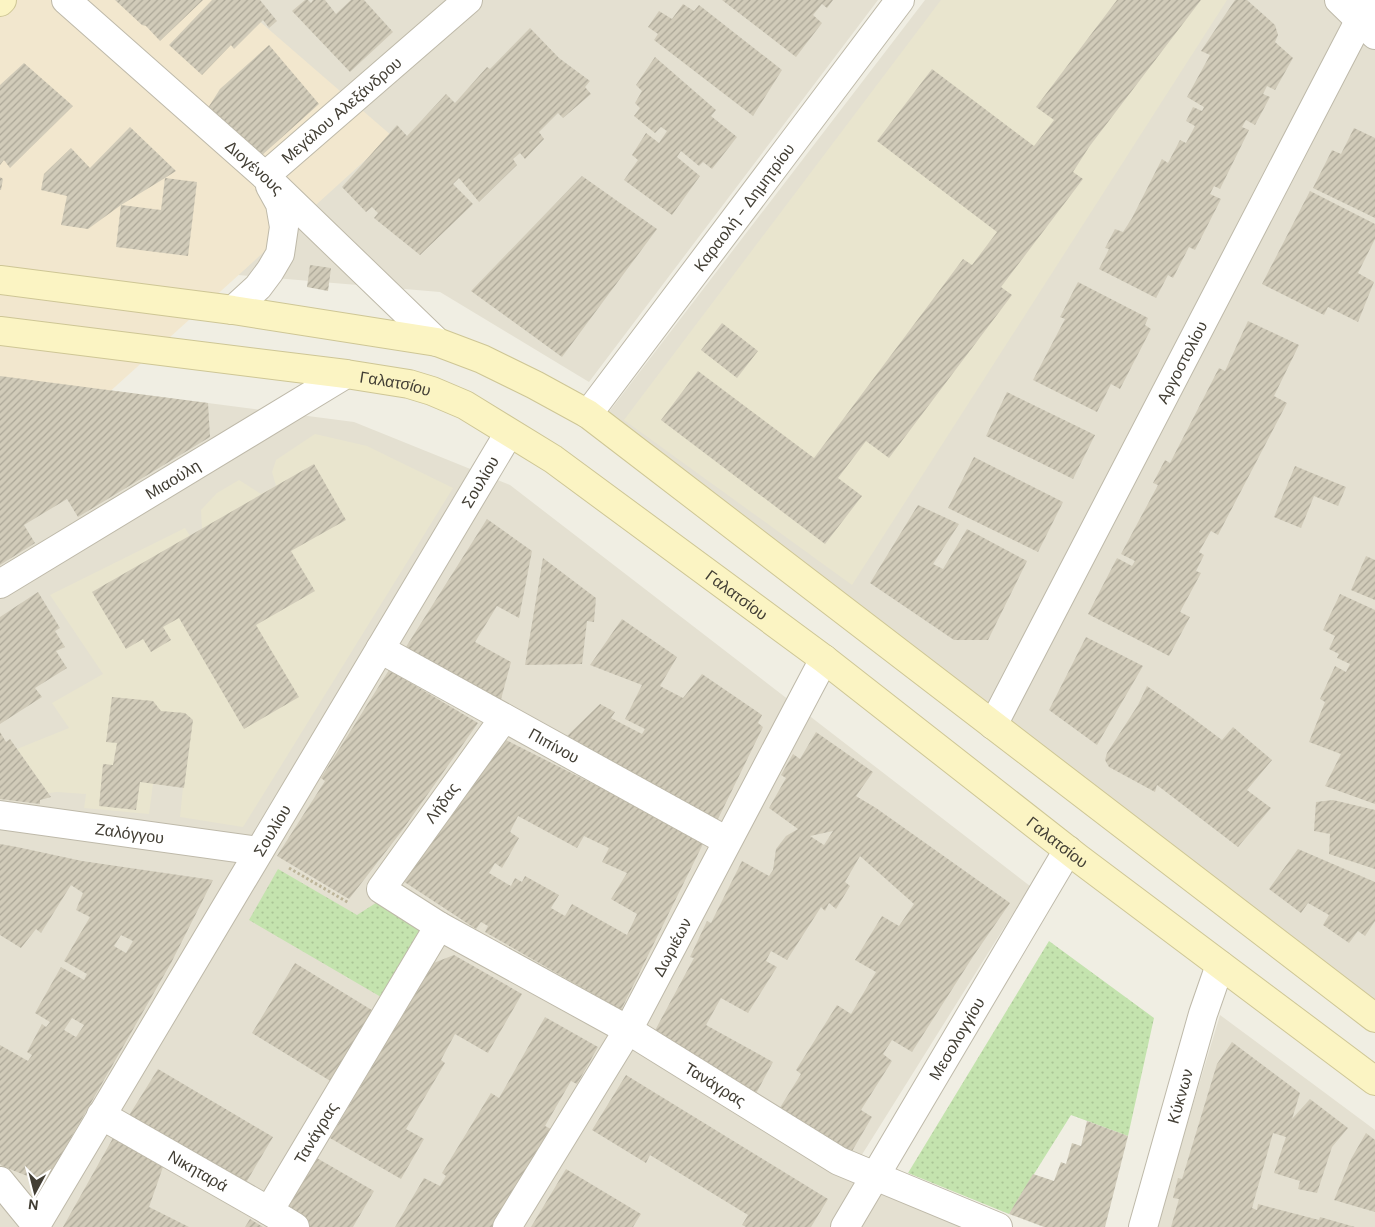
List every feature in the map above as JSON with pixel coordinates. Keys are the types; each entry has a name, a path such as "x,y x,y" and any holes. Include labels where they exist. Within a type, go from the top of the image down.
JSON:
{"main road":[{"path":"0,280 233,310 437,342 482,358 535,385 588,414 993,725 1373,1013"},
{"name":"Γαλατσίου","path":"0,331 346,374 409,384 432,391 465,405 553,459 824,659 1068,850 1375,1081"}],"street":[{"name":"Διογένους","path":"66,0 265,176 437,342"},
{"name":"Μεγάλου Αλεξάνδρου","path":"265,176 468,0"},
{"name":"Καραολή - Δημητρίου","path":"588,414 900,0"},
{"path":"1339,0 1368,18"},
{"name":"Αργοστολίου","path":"993,725 1368,18"},
{"path":"233,310 258,287 280,254 284,227 280,204 265,176"},
{"name":"Μιαούλη","path":"0,584 346,374"},
{"name":"Σουλίου","path":"35,1226 509,433"},
{"name":"Πιπίνου","path":"380,649 727,841"},
{"name":"Δωριέων","path":"507,1227 628,1030 824,659"},
{"name":"Λήδας","path":"381,888 504,718"},
{"name":"Ζαλόγγου","path":"0,815 259,851"},
{"name":"Μεσολογγίου","path":"845,1227 1068,850"},
{"name":"Τανάγρας","path":"381,888 439,926 628,1030 839,1161 998,1227"},
{"name":"Τανάγρας","path":"269,1211 439,926"},
{"name":"Κύκνων","path":"1143,1227 1203,1014 1220,965"},
{"name":"Νικηταρά","path":"101,1115 295,1227"},
{"path":"0,1181 35,1226"}],"path":[{"path":"259,851 355,906 381,888"}],"shaded area":[{"path":"0,0 235,0 392,136 0,491"},
{"path":"42,0 878,0 589,382 440,292 0,255"},
{"path":"925,0 1375,0 1375,1000 602,421"},
{"path":"941,0 1227,0 852,585 624,420"},
{"path":"0,376 354,422 510,485 1030,886 853,1169 1000,1227 0,1227"},
{"path":"315,434 367,446 453,488 243,827 180,817 183,787 153,784 149,814 84,808 86,794 48,793 17,749 69,728 52,703 103,674 50,595 185,528 190,536 202,529 201,510 217,493 239,480 261,494 276,486 272,472 276,460"},
{"path":"1220,1015 1375,1130 1375,1227 1156,1227"}],"green space":[{"path":"278,869 357,915 379,901 424,928 381,997 249,920"},
{"path":"1049,941 1154,1018 1128,1136 1071,1115 1009,1214 908,1173"}],"building":[{"path":"115,0 203,0 160,41 146,26 142,25"},
{"path":"212,0 260,0 277,21 269,28 263,20 234,49 231,45 202,75 169,45"},
{"path":"305,0 311,3 313,0 325,0 336,14 351,0 364,0 393,32 350,72 292,11"},
{"path":"722,0 833,0 827,8 822,4 813,15 822,23 796,57"},
{"path":"1117,0 1201,0 1089,147 1073,172 1083,179 1001,287 1012,295 889,458 866,441 838,478 862,496 825,544 661,420 698,371 814,458 963,259 972,265 997,232 877,141 932,69 1034,146 1054,120 1036,107"},
{"path":"1235,0 1247,0 1275,25 1278,35 1275,42 1293,58 1275,90 1267,86 1263,94 1270,97 1255,125 1246,120 1242,127 1249,130 1220,189 1214,186 1210,194 1221,199 1195,250 1189,247 1173,278 1168,275 1156,298 1099,269 1109,249 1105,248 1115,229 1123,232 1162,159 1168,163 1180,140 1186,143 1195,126 1186,121 1193,107 1202,111 1204,107 1187,97 1210,55 1201,51"},
{"path":"683,4 694,11 699,5 782,70 753,116 654,40 658,34 648,27 659,11 672,19"},
{"path":"530,28 559,58 590,81 585,87 591,94 563,118 558,113 539,132 544,139 525,159 520,153 513,159 517,165 479,202 459,178 453,184 473,204 420,255 374,218 378,213 372,207 366,212 342,187 397,125 407,136 446,94 455,103 487,67 490,69"},
{"path":"269,45 319,104 261,156 208,108 220,89"},
{"path":"655,57 716,110 711,116 737,137 712,169 703,162 699,166 681,151 677,157 700,176 672,215 624,180 638,160 632,155 646,133 659,143 667,131 661,127 655,133 634,116 640,108 635,103 642,91 636,85"},
{"path":"24,63 73,106 10,168 4,160 0,165 0,85"},
{"path":"130,127 176,171 121,205 88,229 61,225 67,196 41,190 44,174 71,148 90,168"},
{"path":"1354,128 1375,138 1375,218 1313,188 1332,150 1341,154"},
{"path":"582,176 657,229 562,357 471,291"},
{"path":"0,177 3,179 1,190 0,190"},
{"path":"165,178 197,182 188,256 116,247 121,205 161,210"},
{"path":"1310,191 1375,224 1375,239 1358,273 1374,282 1358,322 1328,307 1324,315 1262,284"},
{"path":"310,265 331,268 328,291 307,287"},
{"path":"1078,282 1148,318 1145,325 1151,329 1120,389 1111,384 1097,412 1033,380 1065,319 1060,317"},
{"path":"1248,321 1299,345 1274,396 1287,403 1218,535 1211,531 1199,552 1204,555 1196,571 1201,573 1180,612 1190,617 1169,656 1088,614 1117,558 1132,566 1135,561 1121,554 1158,485 1153,483 1165,460 1170,463 1219,368 1225,371"},
{"path":"722,323 758,351 737,378 701,350"},
{"path":"0,376 208,403 210,437 78,517 67,499 24,525 35,543 0,565"},
{"path":"1007,392 1095,435 1073,479 986,436"},
{"path":"974,457 1063,502 1038,552 948,508"},
{"path":"314,464 346,520 291,551 315,591 256,625 299,697 244,729 179,618 163,627 171,640 151,652 143,639 126,649 92,592"},
{"path":"1295,466 1346,487 1338,506 1314,496 1301,528 1274,517"},
{"path":"918,505 959,524 933,564 943,569 967,529 1027,561 988,640 954,640 870,583"},
{"path":"487,519 532,551 519,618 497,606 475,642 511,662 500,703 404,650"},
{"path":"1366,556 1375,560 1375,600 1351,590"},
{"path":"543,558 596,598 594,622 587,621 582,664 525,665"},
{"path":"38,592 60,628 55,631 65,647 56,651 67,668 35,688 42,697 0,724 0,617"},
{"path":"1340,594 1375,610 1375,804 1325,786 1341,754 1309,742 1325,702 1320,699 1335,666 1346,672 1350,664 1337,658 1339,654 1329,649 1335,636 1323,630"},
{"path":"622,619 677,657 660,686 683,698 702,674 762,715 758,723 763,727 716,823 563,740 600,704 615,712 611,718 642,734 645,729 625,719 642,685 590,665"},
{"path":"1086,637 1143,666 1097,745 1049,710"},
{"path":"389,670 478,723 401,832 349,899 277,856 325,781 321,778"},
{"path":"1147,686 1222,740 1233,727 1272,760 1247,790 1271,808 1238,847 1157,785 1155,792 1109,767 1105,760 1107,753 1138,705"},
{"path":"112,697 153,701 161,711 185,713 193,720 184,788 140,782 136,810 99,806 103,764 113,765 117,743 106,742"},
{"path":"0,732 6,742 10,739 51,797 40,800 40,804 0,799"},
{"path":"816,732 873,772 856,796 876,808 1010,903 974,955 912,1052 892,1040 883,1054 892,1061 861,1110 872,1117 848,1158 776,1114 801,1074 796,1070 837,1005 851,1014 876,972 855,960 882,916 899,926 914,904 860,856 845,882 850,886 836,909 829,903 825,911 821,907 787,960 771,951 766,961 777,967 748,1013 721,998 706,1025 773,1062 753,1099 652,1036 694,958 690,957 707,921 711,923 742,861 769,876 773,870 776,849 786,836 798,829 769,808 786,778 781,775 793,754 800,759","holes":["833,831 824,845 810,836"]},
{"path":"502,738 609,792 703,844 621,1010 485,932 488,926 481,922 476,929 403,881","holes":["518,816 577,848 584,836 609,848 602,862 627,873 611,899 637,914 627,935 572,904 565,916 551,908 559,895 525,876 522,882 515,878 511,886 489,873 495,863 502,868 519,838 510,832"]},
{"path":"1333,800 1375,810 1375,869 1329,854 1330,834 1314,831 1316,802"},
{"path":"0,844 82,861 213,880 171,963 45,1183 0,1164 0,1045 28,1061 32,1055 27,1052 42,1024 46,1027 50,1022 35,1013 61,967 84,980 87,974 64,961 90,917 76,910 83,893 71,885 41,933 36,929 21,948 0,935","holes":["121,935 133,941 126,953 114,946","72,1018 84,1025 76,1037 64,1030"]},
{"path":"1298,849 1375,882 1375,921 1365,936 1358,931 1349,943 1323,925 1329,915 1308,903 1301,913 1269,889"},
{"path":"454,955 522,994 488,1053 455,1034 441,1060 445,1063 406,1129 424,1139 401,1179 330,1138 369,1072 426,966"},
{"path":"295,963 375,1012 332,1082 252,1033"},
{"path":"545,1017 598,1047 577,1084 571,1081 545,1126 551,1129 492,1227 395,1227 424,1178 440,1186 446,1176 442,1173 491,1093 499,1098"},
{"path":"1232,1042 1300,1093 1292,1119 1310,1099 1348,1128 1332,1147 1317,1193 1298,1189 1300,1181 1274,1173 1286,1137 1273,1133 1252,1208 1257,1210 1258,1204 1319,1220 1320,1217 1355,1227 1171,1227 1179,1199 1173,1198 1178,1178 1182,1179 1217,1064"},
{"path":"158,1069 273,1137 244,1186 128,1117"},
{"path":"626,1075 828,1199 811,1227 746,1227 742,1225 748,1215 650,1155 646,1163 592,1130"},
{"path":"1087,1121 1128,1136 1105,1227 1044,1227 1009,1214 1033,1174 1054,1181 1061,1162 1066,1164 1072,1143 1081,1146"},
{"path":"1366,1133 1375,1140 1375,1212 1334,1200 1351,1159"},
{"path":"113,1138 163,1167 149,1207 189,1227 63,1227"},
{"path":"315,1157 374,1191 353,1227 307,1227 283,1213"},
{"path":"566,1169 641,1214 633,1227 531,1227"},
{"path":"250,1219 263,1227 245,1227"}]}
